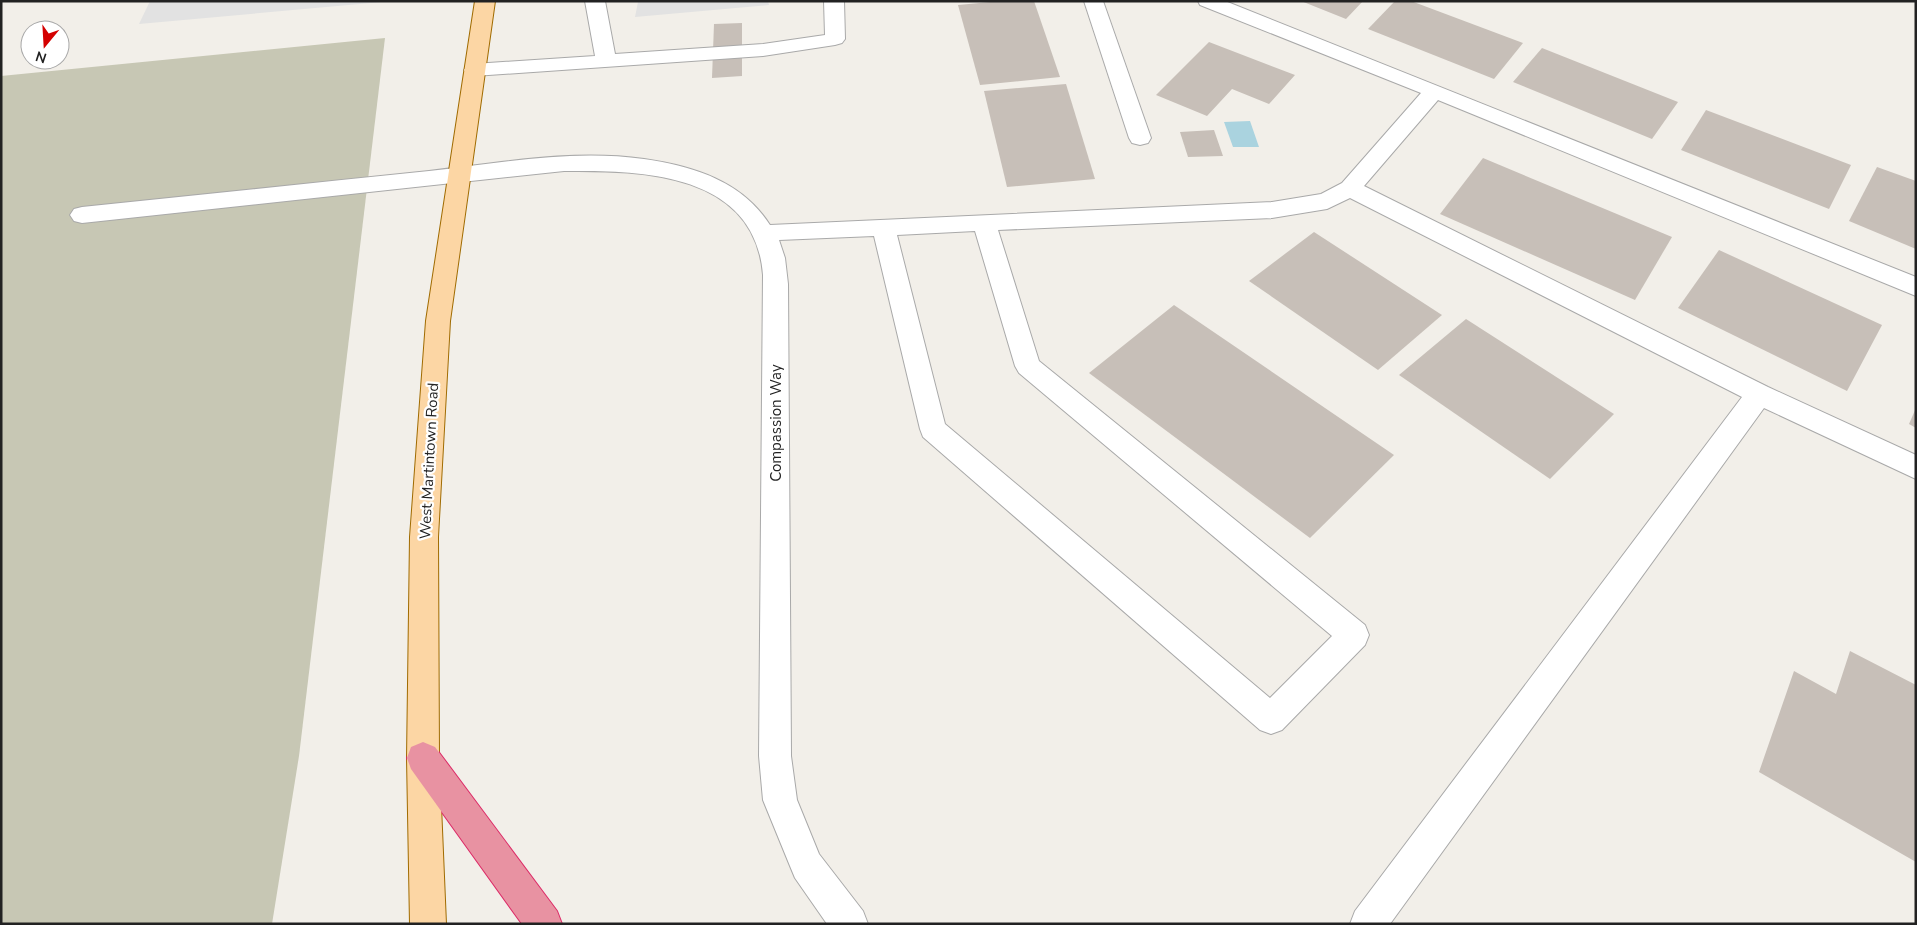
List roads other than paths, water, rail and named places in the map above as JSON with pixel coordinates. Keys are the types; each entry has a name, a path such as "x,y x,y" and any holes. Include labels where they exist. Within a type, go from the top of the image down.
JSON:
{"highway":[{"path":"423,758 544,924"}],"main road":[{"name":"West Martintown Road","path":"428,924 423,758 424,537 438,321 485,1"}],"street":[{"path":"595,1 606,60"},
{"path":"474,70 763,50 835,39 834,1"},
{"path":"1093,1 1140,138"},
{"path":"1207,1 1916,287"},
{"path":"763,233 1272,210 1327,201 1350,188 1434,91"},
{"name":"Compassion Way","path":"82,215 459,176 535,166 601,163 637,165 700,178 738,200 763,233 771,251 775,279 777,383 775,746 780,800 807,866 850,924"},
{"path":"1350,188 1759,394 1916,468"},
{"path":"884,228 933,429 1271,719 1354,635 1028,366 984,223"},
{"path":"1368,924 1759,394"}],"water":[{"path":"1250,121 1259,147 1233,147 1224,122"}]}
